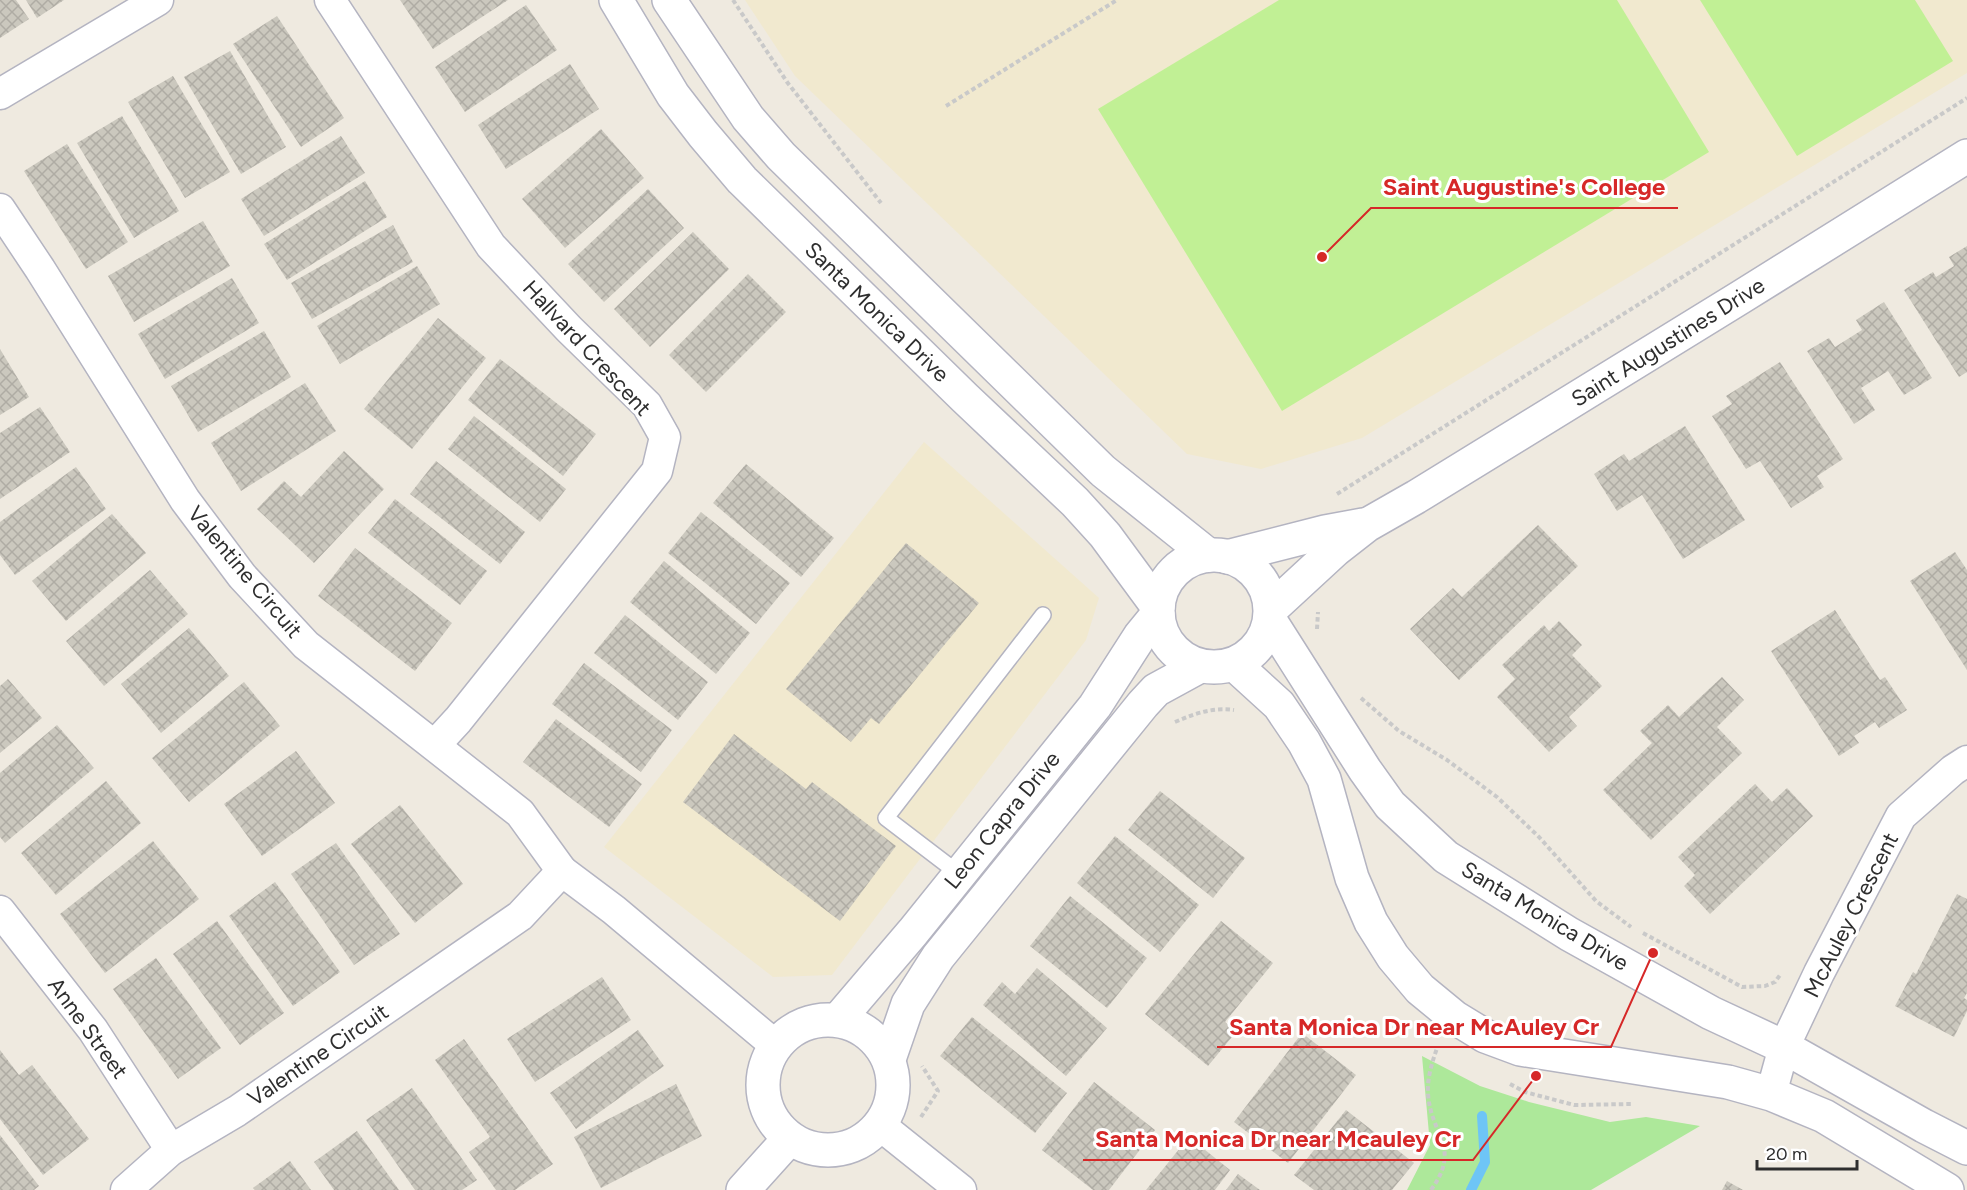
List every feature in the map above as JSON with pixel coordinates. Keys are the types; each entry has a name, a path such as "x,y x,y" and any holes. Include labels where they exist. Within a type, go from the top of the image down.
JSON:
{"street":[{"path":"0,94 158,0"},
{"name":"Hallvard Crescent","path":"330,0 491,246 569,329 647,405 665,437 657,471 435,746"},
{"name":"Santa Monica Drive","path":"616,0 673,95 703,135 742,180 1075,502 1105,536 1158,611"},
{"name":"Santa Monica Drive","path":"669,0 748,118 781,156 1103,471 1218,556"},
{"name":"Saint Augustines Drive","path":"1271,615 1335,550 1367,525 1742,297 1967,156"},
{"name":"Valentine Circuit","path":"0,209 185,500 242,576 306,645 520,813 562,871 614,910 775,1045"},
{"name":"Saint Augustines Drive","path":"1218,556 1367,525"},
{"path":"1218,556 1245,564 1258,576 1266,590 1271,615 1261,643 1250,656 1234,664 1217,668 1200,666 1184,659 1171,647 1162,632 1158,611 1163,588 1174,572 1189,561 1218,556"},
{"name":"Leon Capra Drive","path":"837,1020 913,932 958,873 1095,706 1158,611"},
{"name":"Santa Monica Drive","path":"1271,615 1365,770 1390,805 1446,857 1569,934 1711,1013 1784,1047 1967,1148"},
{"path":"1234,664 1279,705 1305,742 1324,779 1352,878 1371,922 1393,957 1420,989 1454,1017 1485,1036 1520,1049 1728,1082 1771,1094 1824,1116 1947,1190"},
{"name":"Leon Capra Drive","path":"889,1059 908,1004 938,957 1143,704 1156,690 1200,666"},
{"name":"McAuley Crescent","path":"1771,1094 1784,1047 1837,938 1901,816 1953,770 1967,761"},
{"name":"Valentine Circuit","path":"126,1190 171,1150 237,1111 520,916 562,871"},
{"name":"Anne Street","path":"0,911 93,1030 171,1150"},
{"path":"837,1020 869,1033 889,1059 894,1094 891,1136 854,1147 820,1151 789,1139 771,1119 763,1094 764,1068 775,1045 803,1024 837,1020"},
{"path":"891,1136 961,1190"},
{"path":"743,1190 789,1139"}],"lane":[{"path":"958,873 886,818 1043,615"}],"path":[{"path":"733,0 787,82 886,210"},
{"path":"946,106 1117,0"},
{"path":"1329,499 1967,98"},
{"path":"1317,634 1317,614 1320,605"},
{"path":"1356,691 1361,698 1400,731 1447,760 1497,797 1539,837 1596,901 1630,926 1742,987 1765,986 1775,982 1781,973"},
{"path":"1169,725 1196,713 1219,708 1236,710"},
{"path":"1428,1040 1446,1052"},
{"path":"1431,1190 1439,1179 1446,1159 1446,1150 1428,1095 1429,1074 1437,1048"},
{"path":"891,1136 938,1091 922,1064 921,1056"},
{"path":"1508,1083 1525,1092 1574,1105 1641,1105"}],"shaded area":[{"path":"745,0 1967,0 1967,73 1362,438 1261,469 1187,454 795,76"},
{"path":"924,442 1099,598 1086,640 832,975 773,977 604,847"}],"green space":[{"path":"1279,0 1617,0 1709,152 1282,411 1098,109"},
{"path":"1700,0 1915,0 1953,61 1797,156"},
{"path":"1422,1056 1480,1086 1529,1102 1610,1122 1646,1117 1700,1126 1591,1190 1407,1190 1430,1145"}],"building":[{"path":"0,0 16,0 29,19 0,38"},
{"path":"26,0 64,0 37,18"},
{"path":"400,0 508,0 433,49"},
{"path":"526,5 557,50 465,112 435,67"},
{"path":"277,16 344,118 301,147 233,44"},
{"path":"230,51 286,147 241,174 184,77"},
{"path":"570,64 599,109 506,169 478,125"},
{"path":"173,76 230,172 185,198 128,102"},
{"path":"122,116 179,211 134,238 77,143"},
{"path":"601,129 644,178 565,248 522,199"},
{"path":"341,136 365,173 264,236 241,199"},
{"path":"67,144 128,242 86,269 24,171"},
{"path":"365,181 387,217 287,280 264,244"},
{"path":"648,189 684,228 604,302 568,264"},
{"path":"203,221 230,266 134,322 108,276"},
{"path":"393,225 413,262 312,319 291,283"},
{"path":"693,232 729,269 650,347 614,309"},
{"path":"1967,246 1967,372 1959,377 1904,290 1933,272 1936,277 1954,266 1949,257"},
{"path":"417,266 440,304 340,364 317,326"},
{"path":"748,274 786,312 706,392 669,355"},
{"path":"232,278 259,323 165,379 138,334"},
{"path":"1884,302 1932,378 1904,395 1888,371 1861,388 1875,410 1854,424 1807,351 1829,338 1835,347 1862,330 1856,320"},
{"path":"438,318 486,358 412,449 364,409"},
{"path":"264,331 291,377 198,432 171,386"},
{"path":"0,349 29,397 0,415"},
{"path":"500,359 596,434 563,476 468,400"},
{"path":"1780,362 1843,459 1817,476 1824,487 1791,508 1760,461 1746,469 1712,416 1732,404 1726,396"},
{"path":"305,383 336,431 241,491 211,443"},
{"path":"40,407 70,452 0,499 0,433"},
{"path":"474,416 566,489 540,522 448,449"},
{"path":"1685,426 1745,520 1683,559 1642,495 1617,511 1594,474 1624,454 1629,461"},
{"path":"344,451 384,489 314,563 257,509 284,481 301,497"},
{"path":"436,461 525,532 500,564 410,494"},
{"path":"746,464 834,538 801,577 713,503"},
{"path":"76,467 106,509 15,575 0,555 0,522"},
{"path":"395,499 487,571 460,605 368,533"},
{"path":"701,512 790,583 756,624 668,553"},
{"path":"112,514 146,553 66,621 32,581"},
{"path":"1538,525 1578,566 1459,680 1410,629 1453,588 1462,597"},
{"path":"906,543 979,603 879,724 871,718 851,742 786,689"},
{"path":"355,548 452,623 415,671 318,596"},
{"path":"1955,552 1967,570 1967,670 1910,581"},
{"path":"664,561 750,633 716,674 630,602"},
{"path":"150,570 188,614 104,686 66,641"},
{"path":"1835,610 1880,680 1885,677 1907,710 1879,728 1875,722 1854,736 1859,743 1839,756 1771,651"},
{"path":"625,615 708,682 678,720 594,653"},
{"path":"1559,621 1582,645 1572,655 1602,686 1569,717 1577,726 1549,752 1497,697 1515,679 1502,665 1544,625 1549,631"},
{"path":"189,628 229,676 161,733 121,684"},
{"path":"584,663 672,730 641,772 552,704"},
{"path":"1722,677 1744,700 1717,727 1742,753 1651,840 1603,790 1652,743 1640,731 1668,705 1679,717"},
{"path":"8,679 42,718 0,753 0,686"},
{"path":"244,682 280,726 189,802 152,758"},
{"path":"556,719 642,784 609,827 523,762"},
{"path":"57,725 94,768 5,843 0,837 0,773"},
{"path":"734,734 806,789 812,782 896,846 840,921 683,802"},
{"path":"296,751 335,803 262,856 224,804"},
{"path":"106,781 141,823 56,895 21,853"},
{"path":"1755,784 1772,802 1787,788 1813,816 1710,914 1684,886 1695,875 1678,857"},
{"path":"1160,791 1245,858 1213,898 1128,830"},
{"path":"400,805 463,884 415,923 351,844"},
{"path":"1115,836 1199,905 1160,952 1077,883"},
{"path":"153,841 199,899 105,973 60,914"},
{"path":"336,843 400,934 354,965 291,874"},
{"path":"275,882 340,972 293,1006 229,916"},
{"path":"1957,894 1967,899 1967,993 1964,998 1967,1000 1967,1011 1954,1037 1895,1006 1913,972 1916,974"},
{"path":"1070,896 1147,958 1107,1008 1030,946"},
{"path":"217,921 284,1013 240,1045 173,954"},
{"path":"1221,921 1273,963 1225,1022 1236,1032 1208,1066 1145,1014"},
{"path":"156,958 221,1048 178,1079 113,989"},
{"path":"1037,968 1107,1028 1066,1076 983,1005 1002,982 1015,994"},
{"path":"602,977 631,1020 535,1082 507,1039"},
{"path":"972,1017 1067,1093 1035,1133 940,1056"},
{"path":"638,1030 664,1066 576,1129 550,1093"},
{"path":"1302,1033 1356,1075 1288,1163 1234,1122"},
{"path":"464,1039 553,1164 515,1190 496,1190 469,1152 490,1137 435,1060"},
{"path":"0,1050 19,1075 32,1065 89,1139 43,1175 0,1119"},
{"path":"1094,1082 1155,1130 1109,1190 1093,1190 1042,1150"},
{"path":"676,1084 702,1136 601,1188 574,1137"},
{"path":"412,1088 477,1180 462,1190 415,1190 366,1120"},
{"path":"1346,1110 1414,1163 1392,1190 1314,1190 1294,1175"},
{"path":"357,1131 399,1190 334,1190 314,1162"},
{"path":"0,1135 39,1186 34,1190 0,1190"},
{"path":"1189,1137 1230,1170 1215,1190 1146,1190"},
{"path":"290,1161 311,1190 255,1190 253,1188"},
{"path":"1238,1174 1260,1190 1226,1190"},
{"path":"1727,1181 1743,1190 1722,1190"}],"waterway":[{"path":"1471,1190 1485,1162 1482,1116"}],"place":[{"name":"Saint Augustine's College","path":"1322,257"},
{"name":"Santa Monica Dr near McAuley Cr","path":"1653,953"},
{"name":"Santa Monica Dr near Mcauley Cr","path":"1536,1076"}]}
